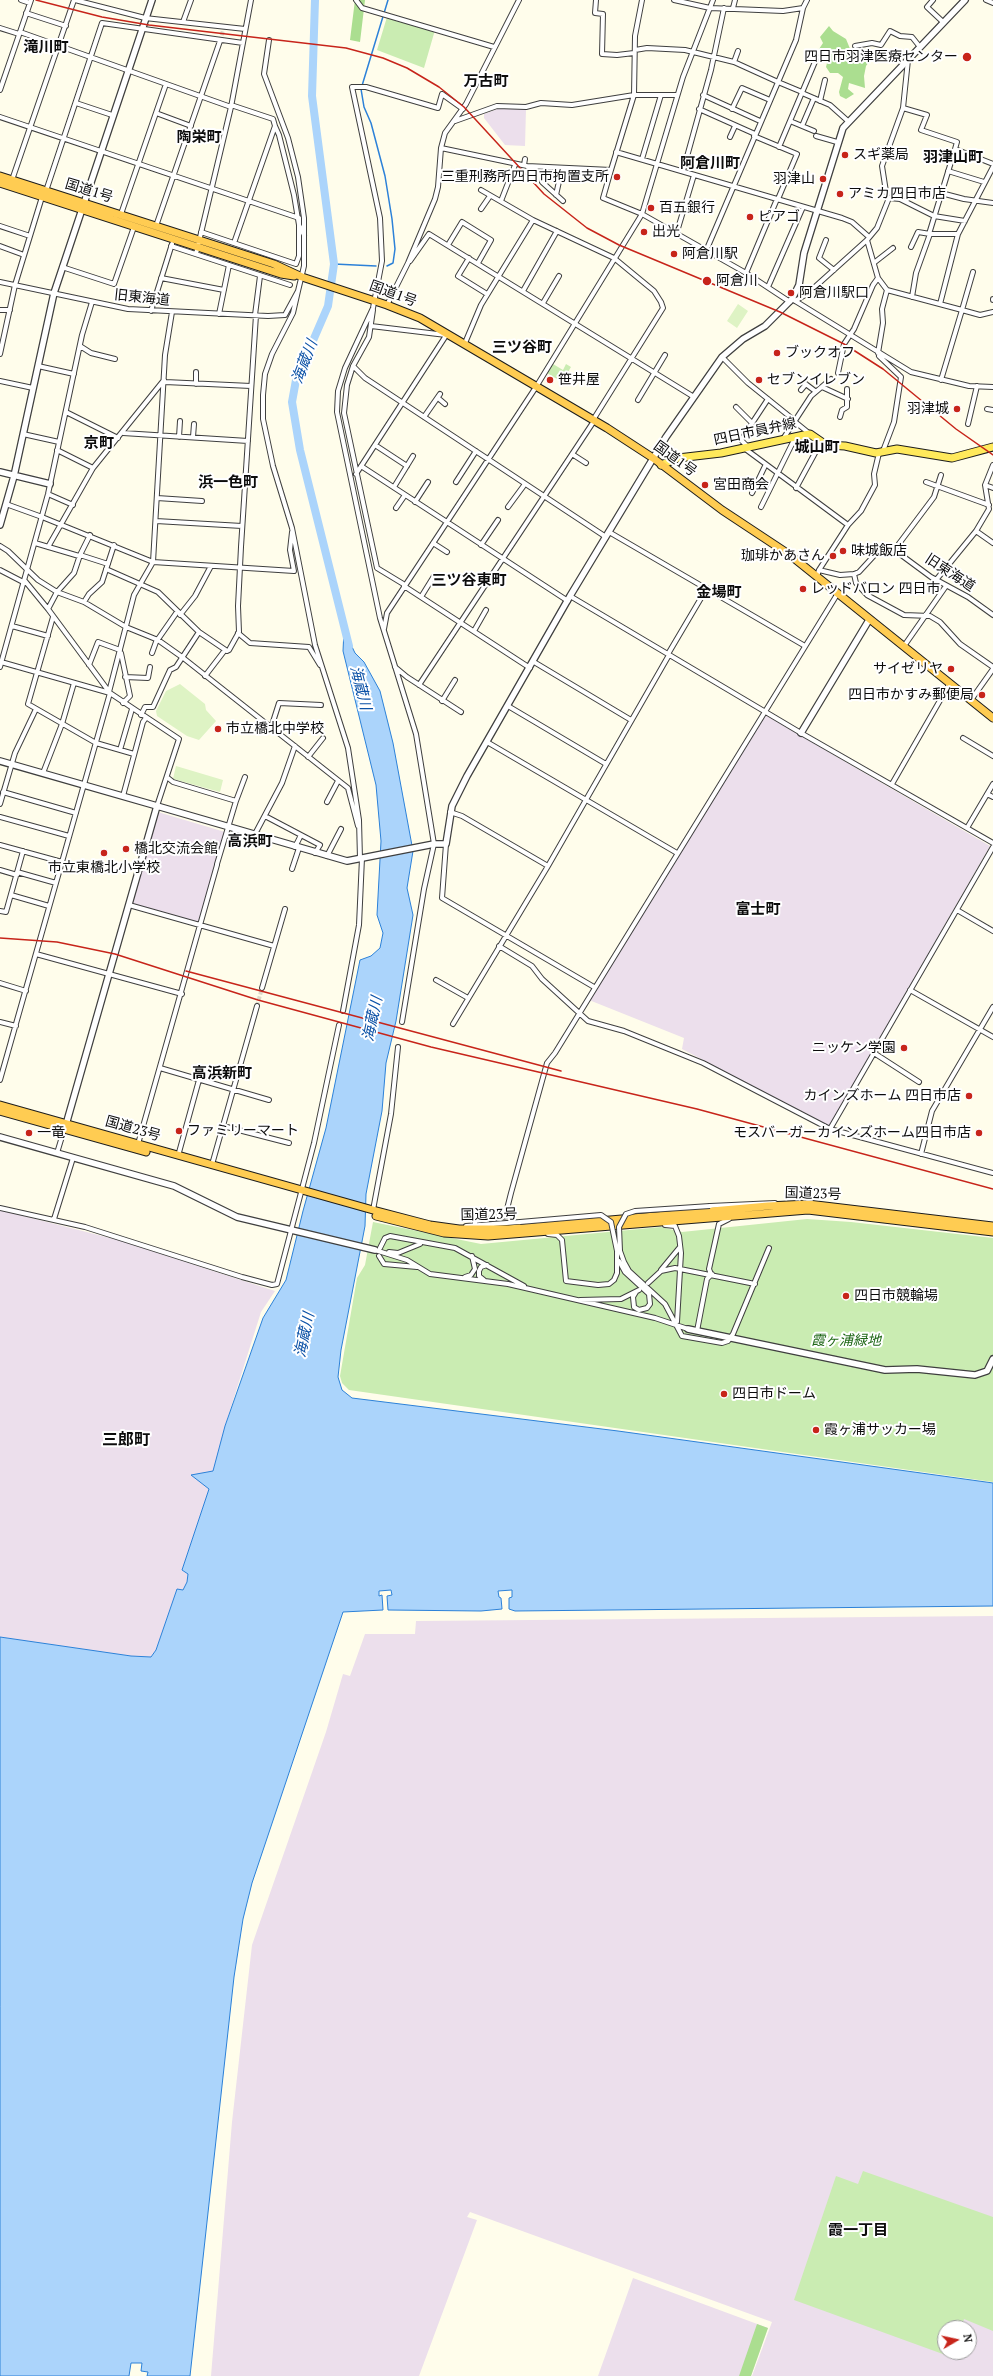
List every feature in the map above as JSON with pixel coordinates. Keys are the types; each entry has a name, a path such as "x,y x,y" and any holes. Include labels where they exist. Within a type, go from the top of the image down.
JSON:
{"highway":[{"name":"国道1号","path":"0,176 44,194"},
{"name":"国道1号","path":"0,183 44,194 82,206 172,243 197,247 281,274 304,278 373,303 387,305 411,313 446,334 465,343 536,387 594,420 653,458 818,573 869,620 904,646 993,718"},
{"name":"国道1号","path":"82,206 121,214 156,226 197,247"},
{"name":"国道23号","path":"0,1106 65,1126 371,1211 459,1229 491,1230 808,1204 993,1226"},
{"name":"国道23号","path":"0,1111 178,1154 303,1192"},
{"name":"国道23号","path":"371,1211 428,1230 459,1235 488,1236 770,1212 827,1211 993,1232"}],"main road":[{"name":"四日市員弁線","path":"662,465 678,458 746,448 783,438 810,434 821,442 881,452 897,449 952,458 993,447"}],"street":[{"path":"0,90 30,2 21,0"},
{"path":"12,180 75,0 146,18 246,29"},
{"path":"0,525 1,517 14,476 54,293 112,115 152,0"},
{"path":"183,22 191,0"},
{"path":"252,0 231,106 197,247 229,265 290,285"},
{"path":"356,0 362,8 494,47"},
{"path":"387,305 408,264 435,199 438,187 441,148 445,133 463,109 519,0"},
{"path":"596,0 594,13 603,14 602,54 617,55 647,48 671,47 693,51 734,62 830,106 849,122"},
{"path":"642,0 634,52 634,95 603,198 642,214 676,235 746,273 911,372 942,380 993,387"},
{"path":"674,0 710,8 784,11 803,8"},
{"path":"384,631 388,613 405,585 536,387 642,214 677,95 713,0"},
{"path":"733,8 735,0"},
{"path":"706,251 754,135 796,40 803,8 807,0"},
{"path":"933,0 927,7 943,22"},
{"path":"792,301 800,280 804,253 837,142 843,128 964,0"},
{"path":"986,0 993,3"},
{"path":"683,171 703,95 715,57 724,8"},
{"path":"26,13 66,26"},
{"path":"0,354 15,285 24,255 92,57 102,23 142,30 243,43"},
{"path":"0,28 20,33 201,96 273,119 279,135 298,218 305,238"},
{"path":"854,46 872,43 881,46 890,31 900,36 912,38 920,47"},
{"path":"268,40 264,74 292,154 301,193 305,238 305,260 304,278 298,291 293,313 270,359 266,374 263,402 266,437 292,528 304,596 322,668 347,740 359,830 362,858 359,925 343,1011"},
{"path":"156,226 220,41"},
{"path":"734,62 738,51"},
{"path":"779,147 817,57"},
{"path":"889,198 887,198 882,166 903,108 908,60"},
{"path":"820,101 825,80"},
{"path":"121,214 166,84"},
{"path":"377,568 344,413 345,391 353,366 369,337 373,303 382,261 380,218 354,105 352,87 366,87 438,108 442,94 463,109"},
{"path":"732,108 742,88 770,100"},
{"path":"455,121 497,106 526,107 541,104 572,105 634,95 677,95"},
{"path":"642,159 661,95"},
{"path":"703,95 760,121"},
{"path":"802,126 814,98"},
{"path":"76,103 112,115"},
{"path":"903,108 927,115 921,130 957,142 934,216 930,234 916,273 912,297"},
{"path":"699,110 797,154 746,273"},
{"path":"156,113 190,126"},
{"path":"0,117 211,190 298,218"},
{"path":"790,121 814,131"},
{"path":"234,243 275,126"},
{"path":"730,137 735,126"},
{"path":"816,136 837,142"},
{"path":"441,148 515,165 545,168 611,170"},
{"path":"940,304 958,234 993,165 955,149"},
{"path":"616,152 852,222 868,239 878,278 887,290 980,315 993,312"},
{"path":"524,159 524,165"},
{"path":"501,201 515,165"},
{"path":"545,168 542,182 563,202"},
{"path":"556,195 562,168"},
{"path":"948,170 984,182"},
{"path":"676,235 694,175"},
{"path":"419,686 594,420 663,308 654,291 614,258 533,220 481,190"},
{"path":"941,193 993,203"},
{"path":"482,209 490,196"},
{"path":"889,198 900,199 934,216 965,221"},
{"path":"594,987 442,898 450,812 467,776 569,599 653,458 722,357 743,339 765,326 792,301 807,294 868,239 877,228 889,198"},
{"path":"768,287 803,207"},
{"path":"201,232 296,264 298,256 298,218"},
{"path":"465,343 487,294 533,220"},
{"path":"448,245 462,222 491,240 478,263"},
{"path":"0,226 30,236"},
{"path":"62,267 114,284 134,227"},
{"path":"523,291 557,231"},
{"path":"911,247 918,232 930,234 958,234"},
{"path":"408,264 414,257 427,234 478,263 694,397"},
{"path":"826,240 819,258 834,270"},
{"path":"151,311 172,243"},
{"path":"0,246 24,255"},
{"path":"875,262 893,248"},
{"path":"469,258 458,276 487,294"},
{"path":"219,314 229,265"},
{"path":"942,380 973,272"},
{"path":"205,676 226,650 229,650 238,633 242,526 252,386 255,315 260,276"},
{"path":"543,303 559,276"},
{"path":"162,278 224,290"},
{"path":"838,373 844,344 850,335 859,312 878,278"},
{"name":"旧東海道","path":"0,282 128,309 219,314 285,315 298,291"},
{"path":"887,290 882,308 883,328 879,356 901,377 894,422 881,452 874,474 875,485 861,511 848,525 818,573 840,575 854,574 859,572 882,548 887,546 895,549 934,497 941,474"},
{"path":"92,302 80,346 48,494 25,582 1,664 37,672 110,693"},
{"path":"373,303 345,368 340,383 336,407 341,440 384,631 416,734 433,844 422,896 402,1022"},
{"path":"0,310 10,310"},
{"path":"0,1080 110,693 121,641 134,595 153,562 166,345 172,312"},
{"path":"356,474 446,334 371,326"},
{"path":"80,346 91,353 115,359"},
{"path":"638,400 664,355"},
{"path":"722,357 768,399 810,434"},
{"path":"38,366 74,374"},
{"path":"353,366 365,378 544,496 608,534 707,588 805,646"},
{"path":"196,372 196,384"},
{"path":"783,438 815,391 831,379"},
{"path":"164,380 196,384 252,386"},
{"path":"48,547 93,468 123,433 164,380"},
{"path":"0,381 33,388"},
{"path":"801,390 804,383 815,391"},
{"path":"968,424 977,386"},
{"path":"822,387 848,399"},
{"path":"840,417 842,410 847,407 847,389"},
{"path":"424,417 440,394"},
{"path":"438,398 445,404"},
{"path":"768,399 740,440 746,448 765,466 848,525"},
{"path":"736,407 752,423"},
{"path":"987,409 993,410"},
{"path":"66,412 118,438"},
{"path":"179,437 180,421"},
{"path":"193,437 194,424"},
{"path":"123,433 248,441"},
{"path":"23,434 59,442"},
{"path":"761,507 796,436"},
{"path":"796,488 821,442"},
{"path":"375,445 407,466"},
{"path":"58,450 93,468"},
{"path":"456,482 476,451"},
{"path":"572,454 586,463"},
{"path":"394,487 413,456"},
{"path":"361,466 502,559 569,599 668,654 801,734 892,784 993,843"},
{"path":"752,493 765,466"},
{"path":"936,580 976,531 989,509 984,485 993,466"},
{"path":"0,472 50,484"},
{"path":"415,502 428,482"},
{"path":"926,482 938,485 989,505"},
{"path":"508,506 525,484"},
{"path":"984,485 993,488"},
{"path":"48,494 73,504"},
{"path":"396,508 404,495"},
{"path":"157,498 202,501"},
{"path":"6,504 114,544 153,562 294,571 290,550 292,528"},
{"path":"481,545 498,520"},
{"path":"156,521 242,526"},
{"path":"976,531 993,543"},
{"path":"48,609 57,592 74,573 90,535"},
{"path":"35,543 80,556 107,566 158,592 179,614 200,632 226,650"},
{"path":"433,543 447,552"},
{"path":"84,602 89,594 102,582 114,544"},
{"path":"0,546 8,551 28,571 57,592 84,602 126,627 158,640 182,657 295,746 349,790 359,830"},
{"name":"旧東海道","path":"895,549 936,580 968,597 993,615"},
{"path":"152,653 158,640 195,596 211,566"},
{"path":"370,566 377,568 405,585 474,631 631,720"},
{"path":"0,570 25,582 48,609 110,693 179,739 168,778 157,806 57,1153"},
{"path":"854,574 858,586 874,599 904,615 927,614 940,622 960,644 993,668 971,700"},
{"path":"421,597 434,576"},
{"path":"904,646 946,586"},
{"path":"453,1024 548,866 707,588"},
{"path":"475,1225 475,1221 508,1216 507,1209 545,1067 838,593"},
{"path":"474,631 486,610"},
{"path":"53,617 28,704 96,743 134,754"},
{"path":"801,734 869,620"},
{"path":"12,626 48,636"},
{"path":"141,715 145,707 153,707 162,684 200,632"},
{"path":"238,633 250,643 309,647 322,668"},
{"path":"89,665 98,642 120,651"},
{"path":"120,651 130,696 123,703"},
{"path":"394,666 419,686 461,712"},
{"path":"125,677 148,678 150,667"},
{"path":"442,701 455,680"},
{"path":"43,773 62,724 74,683"},
{"path":"892,784 950,683"},
{"path":"271,728 279,703 320,705"},
{"path":"508,706 606,764"},
{"path":"0,804 14,753 36,709"},
{"path":"120,750 132,709"},
{"path":"123,796 134,754 146,718"},
{"path":"308,757 323,738"},
{"path":"963,738 993,756"},
{"path":"487,742 677,853"},
{"path":"255,834 282,783 295,746"},
{"path":"0,761 229,826 297,848 347,861 433,844 446,844"},
{"path":"138,1144 182,994 217,864 244,777"},
{"path":"168,778 173,782 236,801"},
{"path":"327,802 338,781"},
{"path":"967,828 993,784"},
{"path":"3,792 76,813"},
{"path":"987,794 993,797"},
{"path":"450,812 462,816 548,866"},
{"path":"265,816 320,845 315,853"},
{"path":"0,817 69,836"},
{"path":"327,856 341,829"},
{"path":"292,869 301,835"},
{"path":"0,845 62,862"},
{"path":"830,1129 993,847"},
{"path":"0,911 6,912 23,851"},
{"path":"0,870 56,883"},
{"path":"11,895 49,906"},
{"path":"129,905 274,946"},
{"path":"262,988 284,909"},
{"path":"957,910 993,931"},
{"path":"500,946 532,966 542,979 588,1021 624,1031 703,1063 830,1129 993,1173"},
{"path":"36,954 182,994"},
{"path":"436,980 468,998"},
{"path":"0,983 26,991"},
{"path":"910,990 993,1037"},
{"path":"213,1161 257,1006"},
{"path":"921,1154 932,1110 993,1007"},
{"path":"0,1022 16,1026"},
{"path":"0,1208 54,1219 273,1285 277,1284 281,1276 303,1192 339,1025"},
{"path":"371,1211 391,1114 398,1047"},
{"path":"874,1053 919,1082"},
{"path":"160,1068 269,1100"},
{"path":"199,1080 178,1154 213,1161 303,1192"},
{"path":"223,1126 289,1143"},
{"path":"0,1137 179,1188 237,1217 398,1253 414,1245 424,1243"},
{"path":"54,1219 73,1158"},
{"path":"488,1236 548,1234 560,1237 563,1242 566,1281 603,1285 614,1280 618,1268 619,1227 626,1214 635,1211 767,1202 808,1204"},
{"path":"712,1274 709,1269 720,1223 727,1219 770,1212"},
{"path":"414,1221 453,1226 601,1215 608,1218 614,1227 620,1263 625,1272 649,1294 651,1301 647,1308 638,1310 634,1306 633,1297 638,1291 616,1299 580,1300 554,1296"},
{"path":"607,1226 673,1225 678,1232 680,1268 676,1315 677,1326"},
{"path":"378,1249 385,1238 390,1236 455,1248 532,1290"},
{"path":"648,1283 680,1247"},
{"path":"618,1251 626,1267 665,1304 684,1338 722,1343 731,1338 769,1248"},
{"path":"378,1249 401,1258 430,1274 485,1281 532,1290 655,1318 688,1329 885,1370 918,1369 976,1375 987,1371 993,1359"},
{"path":"379,1256 384,1264 420,1268"},
{"path":"463,1278 471,1275 475,1269 471,1256"},
{"path":"485,1281 479,1276 479,1271 480,1267 486,1265"},
{"path":"658,1273 667,1268 680,1268 754,1284"},
{"path":"697,1331 707,1279 712,1274"}],"shaded area":[{"path":"500,108 526,109 525,146 505,145 484,118 484,114"},
{"path":"765,715 990,846 829,1126 682,1049 684,1038 589,1000"},
{"path":"158,812 225,832 199,923 132,903"},
{"path":"0,1210 118,1240 275,1291 261,1312 225,1426 209,1489 182,1570 188,1574 187,1582 183,1590 177,1589 156,1650 151,1657 131,1656 0,1637"},
{"path":"993,1616 993,2376 752,2376 772,2322 470,2212 467,2217 477,2220 419,2376 211,2376 232,2122 252,1945 326,1732 343,1674 350,1676 365,1634 415,1634 416,1621"},
{"path":"633,2278 768,2328 751,2376 598,2376"}],"green space":[{"path":"355,0 365,0 360,42 350,40"},
{"path":"387,17 435,30 424,68 377,50"},
{"path":"829,26 833,31 846,39 853,56 864,57 870,54 873,56 866,66 864,76 865,88 849,83 848,89 854,94 846,99 840,96 839,92 843,77 838,73 830,73 826,67 828,59 819,49 823,43 820,37"},
{"path":"738,304 748,311 737,328 727,321"},
{"path":"553,364 563,370 566,364 571,367 562,382 547,373"},
{"path":"180,684 205,704 206,710 216,721 199,740 187,736 157,716 156,711 166,691"},
{"path":"176,766 223,780 220,792 173,779"},
{"name":"霞ヶ浦緑地","path":"807,1219 851,1222 993,1238 993,1482 349,1390 342,1383 340,1376 357,1278 365,1265 373,1222 481,1244 661,1227 682,1232"},
{"path":"863,2171 993,2217 993,2331 977,2324 977,2320 937,2320 937,2352 794,2300 836,2176 858,2184"},
{"path":"757,2324 768,2328 751,2376 739,2376"}],"water":[{"path":"344,630 355,653 364,662 380,691 393,743 413,851 407,888 413,915 396,1021 386,1063 382,1111 366,1194 365,1226 341,1350 338,1377 342,1390 352,1398 618,1431 993,1483 993,1606 515,1611 509,1609 509,1598 512,1597 512,1590 498,1591 499,1597 501,1598 502,1609 481,1611 388,1610 387,1596 392,1595 391,1590 379,1591 379,1596 382,1595 383,1610 343,1612 252,1883 243,1919 234,1977 190,2376 147,2376 148,2372 141,2371 142,2363 131,2363 129,2376 0,2376 0,1637 131,1656 151,1657 156,1650 177,1589 183,1590 187,1582 188,1574 182,1570 209,1489 191,1475 213,1471 225,1426 263,1318 286,1280 326,1128 360,960 371,956 380,948 383,933 377,915 381,841 376,785 343,651"}],"waterway":[{"name":"海蔵川","path":"315,0 312,96 334,264 328,306 296,380 292,402 300,450 349,646"},
{"path":"387,266 393,263 395,249 392,219 385,176 371,123 364,107 361,89 388,0"},
{"path":"334,264 376,266"}],"tunnel":[{"path":"220,41 224,27"},
{"path":"257,1006 262,988"}],"railway":[{"path":"36,0 102,17 149,25 346,48 383,58 407,68 439,87 464,107 544,194 587,228 619,245 780,312 844,344 883,369 956,429 993,455"},
{"path":"0,938 57,942 115,954 258,1000 431,1047 697,1109 993,1189"},
{"path":"186,971 561,1071"}],"place":[{"name":"四日市羽津医療センター","path":"967,57"},
{"name":"スギ薬局","path":"845,155"},
{"name":"三重刑務所四日市拘置支所","path":"617,177"},
{"name":"羽津山","path":"823,179"},
{"name":"アミカ四日市店","path":"840,194"},
{"name":"百五銀行","path":"651,208"},
{"name":"ピアゴ","path":"750,217"},
{"name":"出光","path":"644,232"},
{"name":"阿倉川駅","path":"674,254"},
{"name":"阿倉川","path":"707,281"},
{"name":"阿倉川駅口","path":"791,293"},
{"name":"ブックオフ","path":"777,353"},
{"name":"笹井屋","path":"550,380"},
{"name":"セブンイレブン","path":"759,380"},
{"name":"羽津城","path":"957,409"},
{"name":"宮田商会","path":"705,485"},
{"name":"味城飯店","path":"843,551"},
{"name":"珈琲かあさん","path":"833,556"},
{"name":"レッドバロン 四日市","path":"803,589"},
{"name":"サイゼリヤ","path":"951,669"},
{"name":"四日市かすみ郵便局","path":"982,695"},
{"name":"市立橋北中学校","path":"218,729"},
{"name":"橋北交流会館","path":"126,849"},
{"name":"市立東橋北小学校","path":"104,853"},
{"name":"ニッケン学園","path":"904,1048"},
{"name":"カインズホーム 四日市店","path":"969,1096"},
{"name":"ファミリーマート","path":"179,1131"},
{"name":"一竜","path":"29,1133"},
{"name":"モスバーガーカインズホーム四日市店","path":"979,1133"},
{"name":"四日市競輪場","path":"846,1296"},
{"name":"四日市ドーム","path":"724,1394"},
{"name":"霞ヶ浦サッカー場","path":"816,1430"}],"district":[{"name":"滝川町","path":"46,48"},
{"name":"万古町","path":"486,82"},
{"name":"陶栄町","path":"199,138"},
{"name":"羽津山町","path":"953,158"},
{"name":"阿倉川町","path":"710,164"},
{"name":"三ツ谷町","path":"522,348"},
{"name":"京町","path":"99,444"},
{"name":"城山町","path":"817,448"},
{"name":"浜一色町","path":"228,483"},
{"name":"三ツ谷東町","path":"469,581"},
{"name":"金場町","path":"719,593"},
{"name":"高浜町","path":"250,842"},
{"name":"富士町","path":"758,910"},
{"name":"高浜新町","path":"222,1074"},
{"name":"三郎町","path":"126,1440"},
{"name":"霞一丁目","path":"858,2231"}]}
